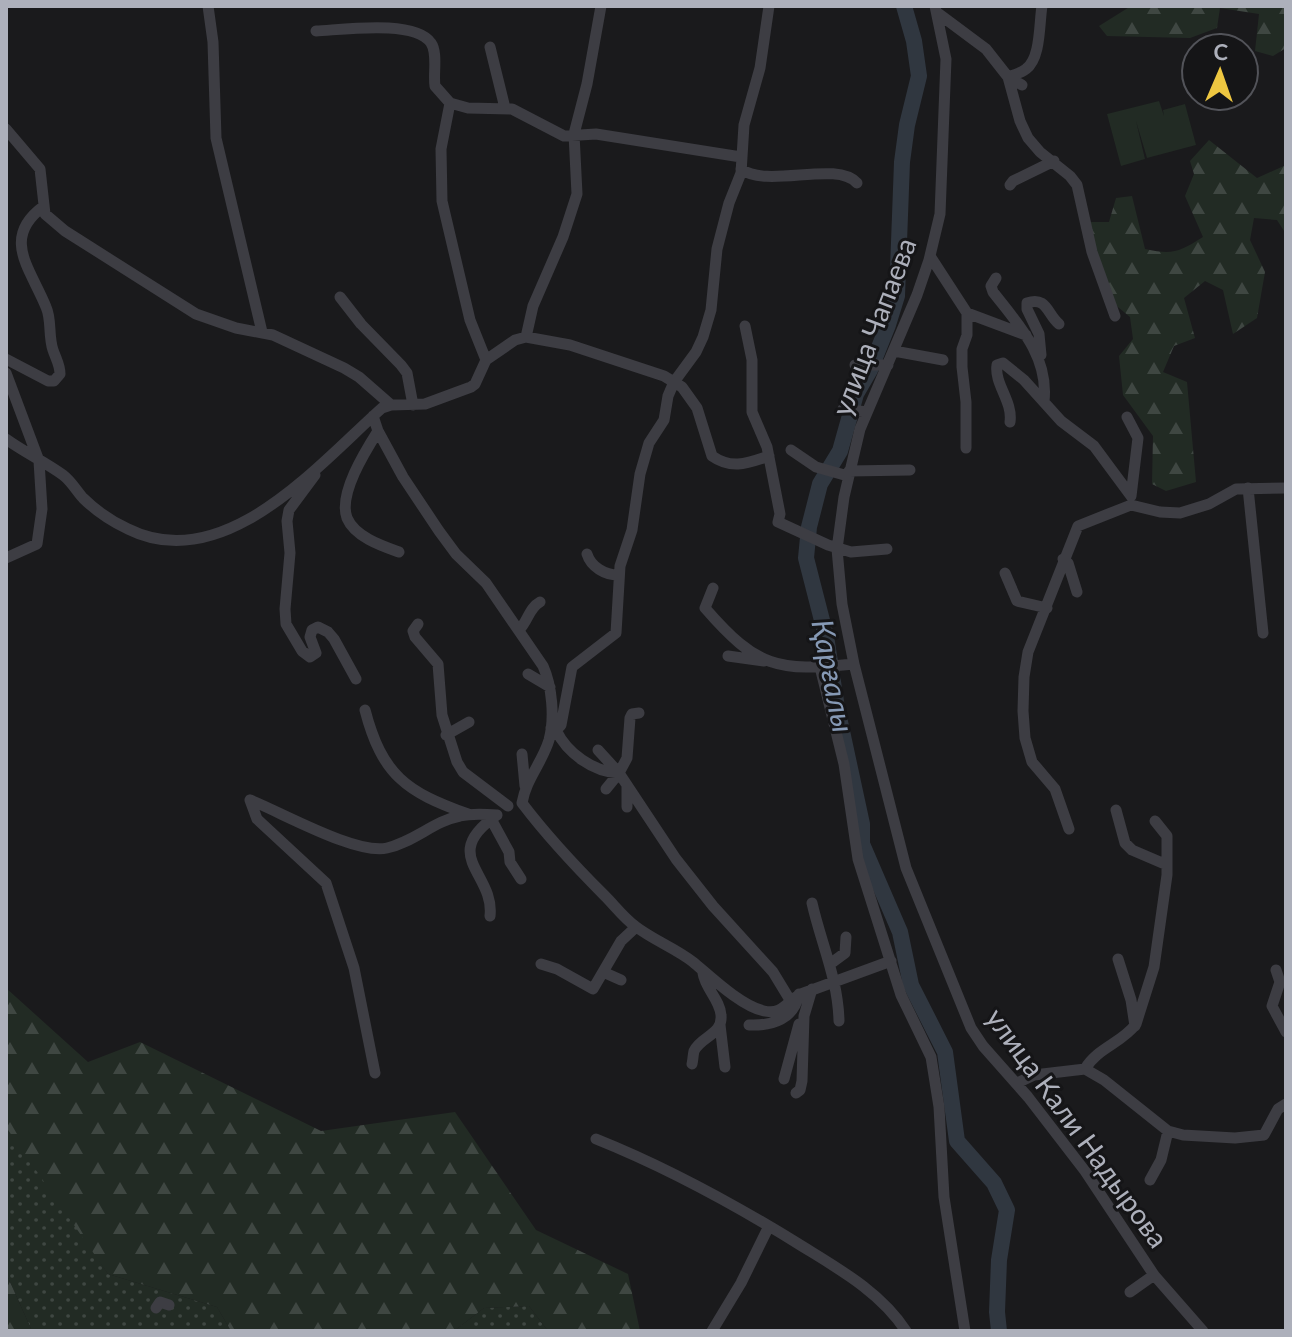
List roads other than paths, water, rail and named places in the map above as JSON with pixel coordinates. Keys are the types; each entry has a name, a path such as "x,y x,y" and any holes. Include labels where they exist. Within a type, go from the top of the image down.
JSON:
{"street":[{"path":"208,6 213,42 216,138 262,332"},
{"path":"526,337 533,306 563,237 577,194 574,134 587,84 601,6"},
{"path":"554,729 561,725 572,667 616,633 618,575 632,530 645,456 649,443 664,420 674,382 703,337 713,299 719,240 741,163 744,125 760,68 769,6"},
{"path":"1008,77 1024,71 1031,64 1042,6"},
{"path":"937,10 986,49 1008,77 1022,85"},
{"name":"улица Чапаева","path":"854,664 842,604 837,549 862,411 883,365 894,351 930,256 940,214 946,59 937,10"},
{"path":"316,31 379,27 425,37 433,48 435,86 450,103 468,108 512,109 564,136 596,134 741,163"},
{"path":"490,47 505,108"},
{"path":"1008,77 1028,138 1077,185 1092,252 1115,316"},
{"path":"450,103 441,149 442,201 470,320 486,360"},
{"path":"6,129 40,169 44,206 50,220 65,231 196,314 236,328 262,332 344,368 391,405"},
{"path":"1010,185 1054,161"},
{"path":"741,163 746,173 773,177 788,174 838,175 853,178 857,183"},
{"path":"6,359 48,381 54,381 60,374 52,348 46,305 22,266 16,246 16,235 24,223 32,213 44,206"},
{"path":"930,256 967,313 967,335 962,349 966,448"},
{"path":"996,278 991,286 993,292 1029,336 1040,364"},
{"path":"340,297 407,373 413,405"},
{"path":"1044,401 1039,334 1027,303 1040,301 1059,324"},
{"path":"967,313 1029,336"},
{"path":"745,326 752,360 752,412 769,457 780,514 778,522 837,549 851,552 887,549"},
{"path":"6,439 65,476 88,502 125,528 157,540 198,538 234,529 277,501 373,416 391,405 433,402 471,387 486,360 503,346 526,337 570,345 674,382 689,395 697,408 712,456 725,463 742,465 769,457"},
{"path":"894,351 943,360"},
{"path":"1010,422 1011,413 996,371 997,365 1003,363 1061,421 1094,446 1131,501 1160,512 1180,513 1209,504 1236,489 1286,488"},
{"path":"860,365 883,365"},
{"path":"6,373 39,461 42,509 37,544 6,558"},
{"path":"843,409 862,411"},
{"path":"373,416 378,431 410,486 449,545 486,583 538,656 549,679 554,729 525,787"},
{"path":"1127,417 1138,438 1131,501"},
{"path":"378,431 360,460 349,489 347,518 365,538 399,552"},
{"path":"791,450 819,469 832,473 910,470"},
{"path":"321,464 288,514 290,553 286,624 302,651 310,657 316,653 310,637 312,630 318,627 328,632 356,679"},
{"path":"410,486 429,500"},
{"path":"1248,488 1263,633"},
{"path":"1069,829 1055,789 1032,762 1025,738 1024,677 1028,652 1078,526 1131,501"},
{"path":"587,554 588,559 601,570 618,575"},
{"path":"1063,559 1068,563 1077,592"},
{"path":"1005,573 1017,601 1047,608"},
{"path":"713,588 705,608 764,661"},
{"path":"519,630 527,623 532,608 540,602"},
{"path":"418,624 413,631 415,637 438,664 446,735 463,772 508,806"},
{"path":"728,656 786,667 854,664"},
{"name":"улица Кали Надырова","path":"854,664 906,868 971,1028 1085,1171 1154,1275 1203,1331"},
{"path":"822,667 844,764 858,859 901,995 931,1057 944,1197 965,1331"},
{"path":"528,674 550,687"},
{"path":"365,710 373,737 394,774 424,796 468,815 494,817"},
{"path":"606,789 627,758 630,718 632,714 639,713"},
{"path":"446,735 469,722"},
{"path":"554,729 579,758 601,770 619,773"},
{"path":"598,750 619,773 676,859 713,906 795,997 794,1012 787,1017 765,1025 749,1025"},
{"path":"522,754 525,787 522,803 551,840 636,927 676,949 703,972 764,1011 785,1009 795,997 812,989 891,961"},
{"path":"627,785 627,807"},
{"path":"375,1073 354,968 326,883 257,819 250,800 308,828 375,849 404,842 443,822 468,815"},
{"path":"490,916 489,897 473,868 471,843 477,831 508,806 522,803"},
{"path":"1116,810 1125,843 1132,850 1167,865"},
{"path":"494,817 509,852 510,862 521,879"},
{"path":"1085,1069 1092,1058 1135,1026 1154,967 1167,865 1167,836 1155,821"},
{"path":"812,903 835,981 839,1021"},
{"path":"541,964 557,969 593,989 621,941 636,927"},
{"path":"830,964 845,953 846,937"},
{"path":"1118,959 1131,1000 1135,1026"},
{"path":"1276,970 1280,982 1272,1006 1286,1032"},
{"path":"603,972 621,980"},
{"path":"703,972 719,1008 725,1067"},
{"path":"784,1079 812,989"},
{"path":"796,1093 802,1081 806,1009"},
{"path":"692,1064 695,1050 720,1024"},
{"path":"1090,1044 1092,1058"},
{"path":"1017,1083 1034,1075 1085,1069 1104,1080 1168,1131 1183,1135 1235,1138 1264,1135 1278,1109 1286,1104"},
{"path":"1150,1180 1161,1160 1168,1131"},
{"path":"596,1139 684,1178 769,1226 867,1289 890,1310 906,1331"},
{"path":"712,1331 741,1283 769,1226"},
{"path":"1130,1292 1154,1275"},
{"path":"156,1308 160,1302 169,1305"}],"waterway":[{"name":"Қарғалы","path":"904,6 914,41 919,76 902,162 897,296 870,370 856,394 840,451 820,484 809,527 806,558 826,636 837,708 862,824 862,844 900,932 911,985 945,1052 957,1141 994,1183 1007,1210 999,1260 999,1331"}]}
